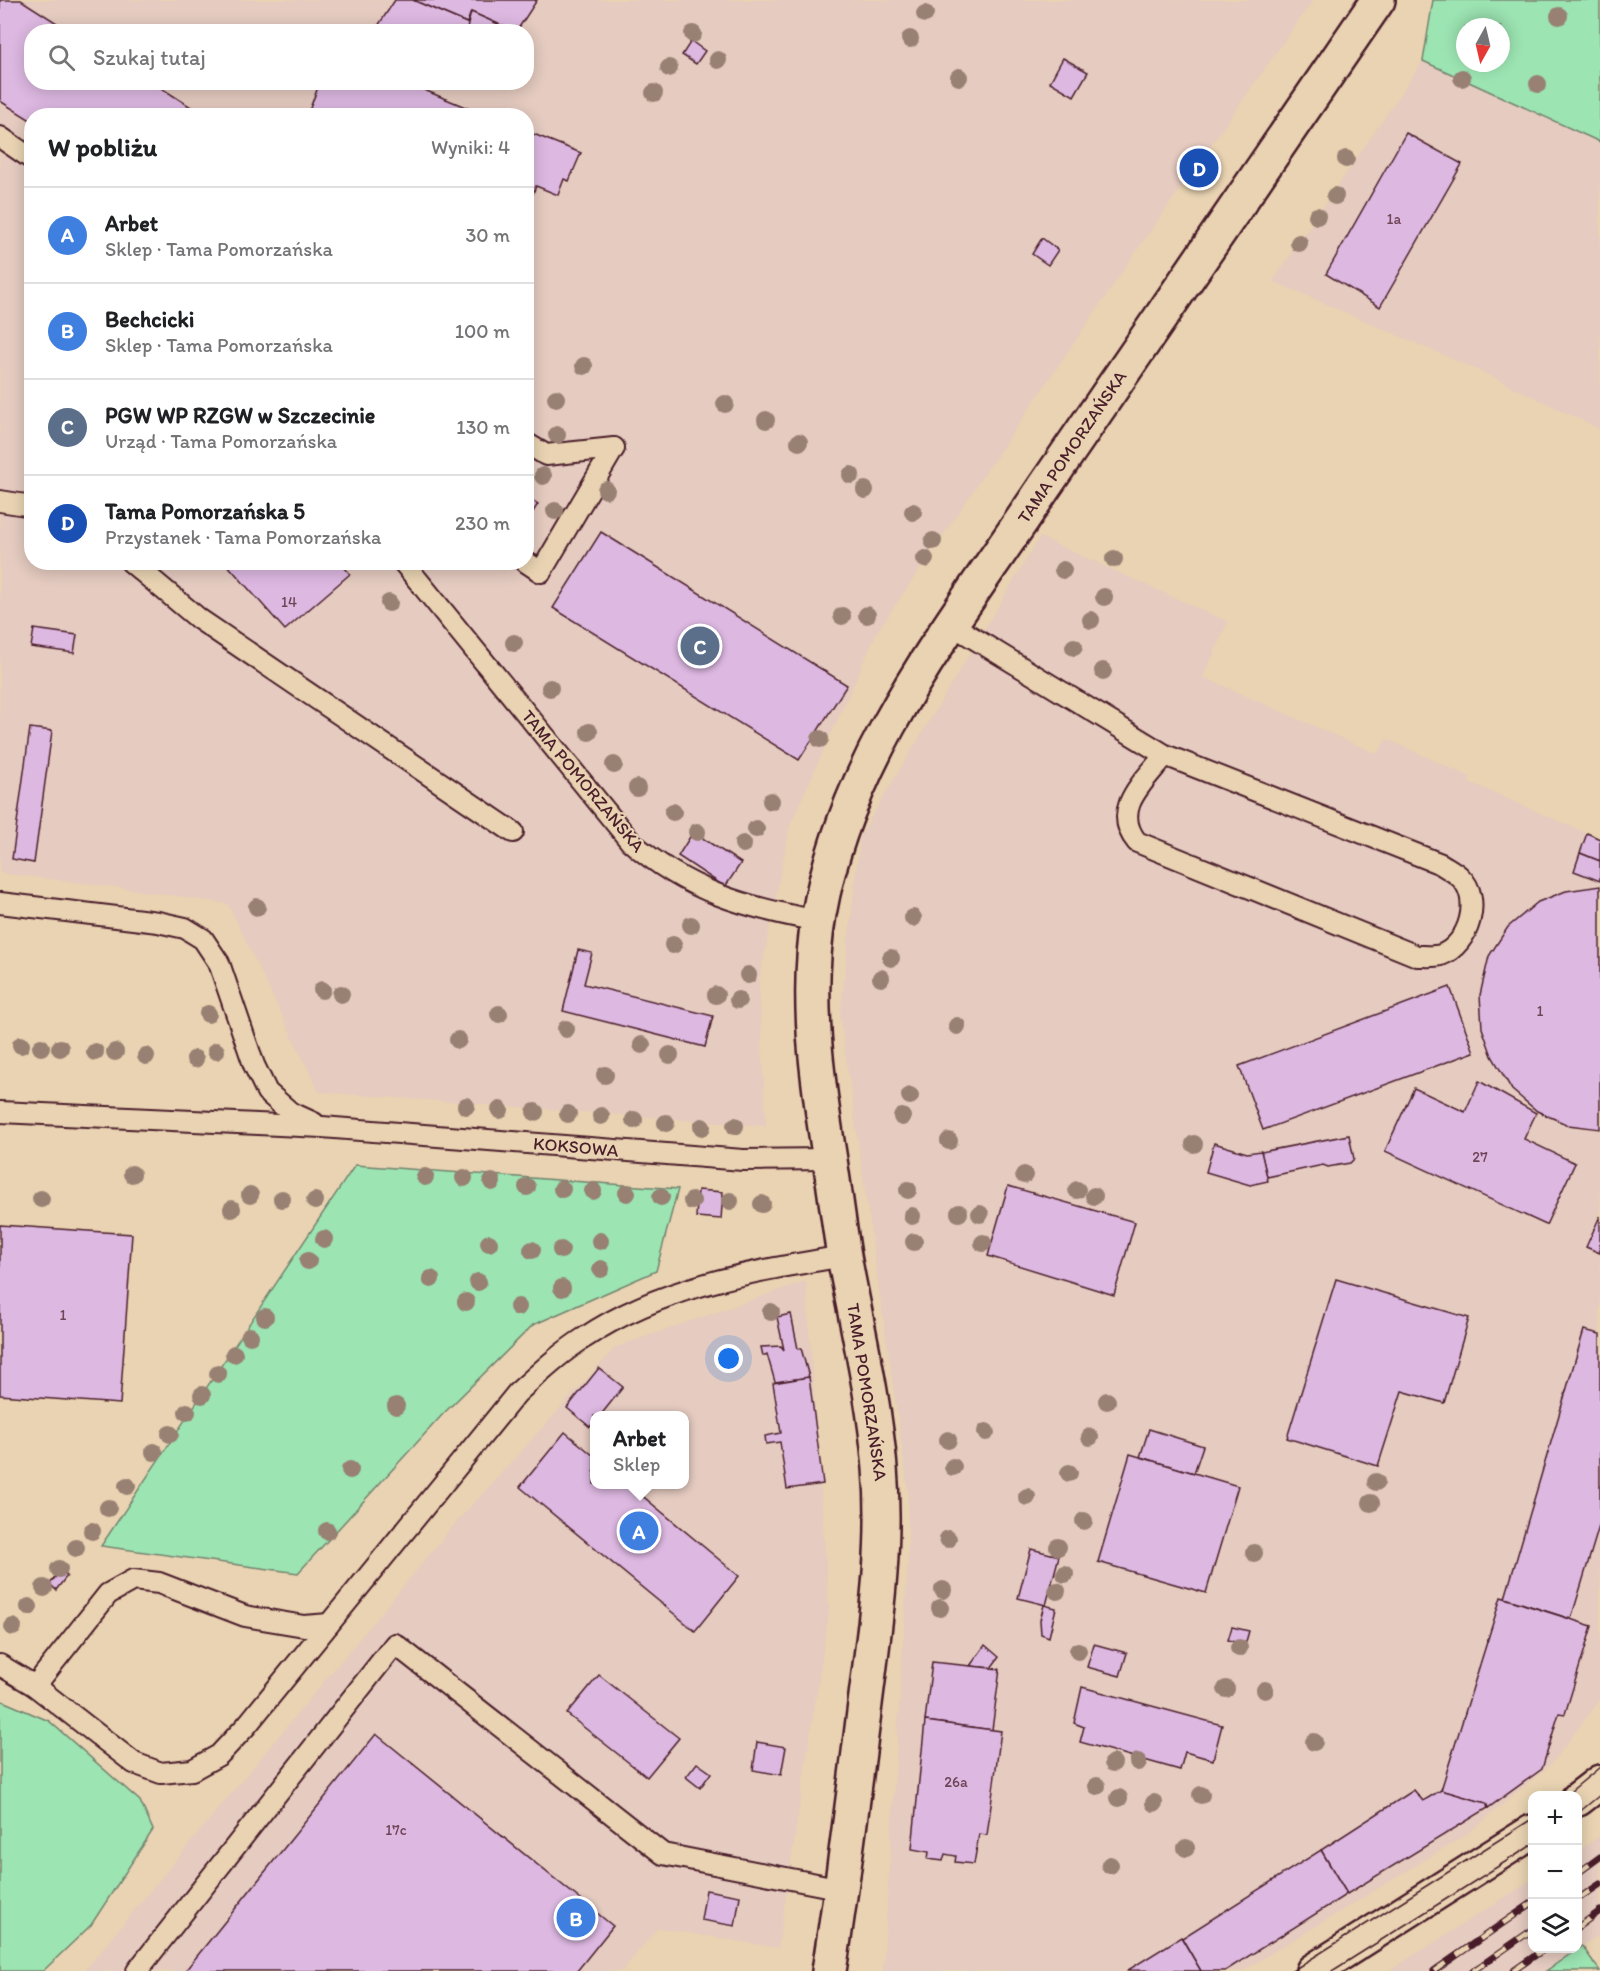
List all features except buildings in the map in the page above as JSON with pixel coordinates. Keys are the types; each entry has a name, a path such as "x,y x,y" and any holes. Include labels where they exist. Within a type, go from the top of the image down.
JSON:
{"street":[{"name":"TAMA POMORZAŃSKA","path":"829,1971 842,1889 879,1603 882,1508 880,1470 867,1368 844,1256 820,1097 813,1010 818,921 834,844 857,785 884,734 952,625 1173,297 1378,0"},
{"path":"1582,1796 1600,1782"},
{"path":"1312,1971 1528,1835"}],"lane":[{"path":"0,137 24,154"},
{"path":"534,448 546,455 614,448 541,572 534,567"},
{"path":"0,501 24,505"},
{"path":"141,570 199,619 513,832"},
{"name":"TAMA POMORZAŃSKA","path":"410,570 630,841 653,861 687,882 724,899 818,921"},
{"path":"952,625 1165,755 1441,864 1461,877 1470,890 1472,906 1467,927 1454,946 1447,951 1440,955 1417,956 1137,842 1127,829 1126,815 1131,798 1165,755"},
{"path":"0,903 158,922 184,928 203,939 219,963 254,1065 267,1092 291,1112 322,1127"},
{"name":"KOKSOWA","path":"0,1113 322,1127 743,1160 830,1159"},
{"path":"0,1665 35,1686 134,1763 161,1773 192,1770 219,1755 517,1393 555,1358 625,1314 676,1293 723,1278 776,1266 844,1256"},
{"path":"35,1686 108,1594 133,1580 159,1583 245,1616 304,1626 329,1624"},
{"path":"137,1971 395,1644 663,1854 842,1889"}],"shaded area":[{"path":"0,0 1313,0 1137,250 877,632 790,825 759,981 766,1126 319,1092 228,904 0,873"},
{"path":"1423,61 1600,142 1600,429 1480,371 1273,281"},
{"path":"1040,537 1228,622 1203,677 1377,754 1387,739 1470,777 1469,782 1600,839 1600,1700 1551,1764 1466,1835 1242,1971 883,1971 908,1561 908,1489 840,1016 860,836"},
{"path":"806,1281 829,1611 778,1948 658,1928 622,1971 84,1971 454,1525 616,1347"},
{"path":"1600,1836 1600,1934 1582,1947 1582,1899 1582,1848"},
{"path":"1528,1883 1528,1953 1573,1953 1547,1971 1389,1971"}],"green space":[{"path":"1433,0 1600,0 1600,142 1423,61"},
{"path":"355,1165 678,1189 656,1271 533,1325 443,1414 298,1573 101,1546"},
{"path":"0,1700 49,1721 140,1801 153,1830 91,1925 43,1971 0,1971"},
{"path":"1582,1946 1600,1971 1546,1971 1572,1953 1582,1953"}],"tram line":[{"path":"1571,1791 1600,1767"},
{"path":"1582,1810 1600,1795"},
{"path":"1292,1971 1528,1822"},
{"path":"1332,1971 1528,1848"}],"railway":[{"path":"1582,1870 1600,1857"},
{"path":"1582,1896 1600,1884"},
{"path":"1434,1971 1528,1906"},
{"path":"1582,1924 1600,1911"},
{"path":"1473,1971 1528,1933"},
{"path":"1513,1971 1539,1953"}],"place":[{"name":"Tama Pomorzańska 5","path":"1199,168"},
{"name":"PGW WP RZGW w Szczecinie","path":"700,646"},
{"name":"Arbet","path":"639,1531"},
{"name":"Bechcicki","path":"576,1918"}]}
